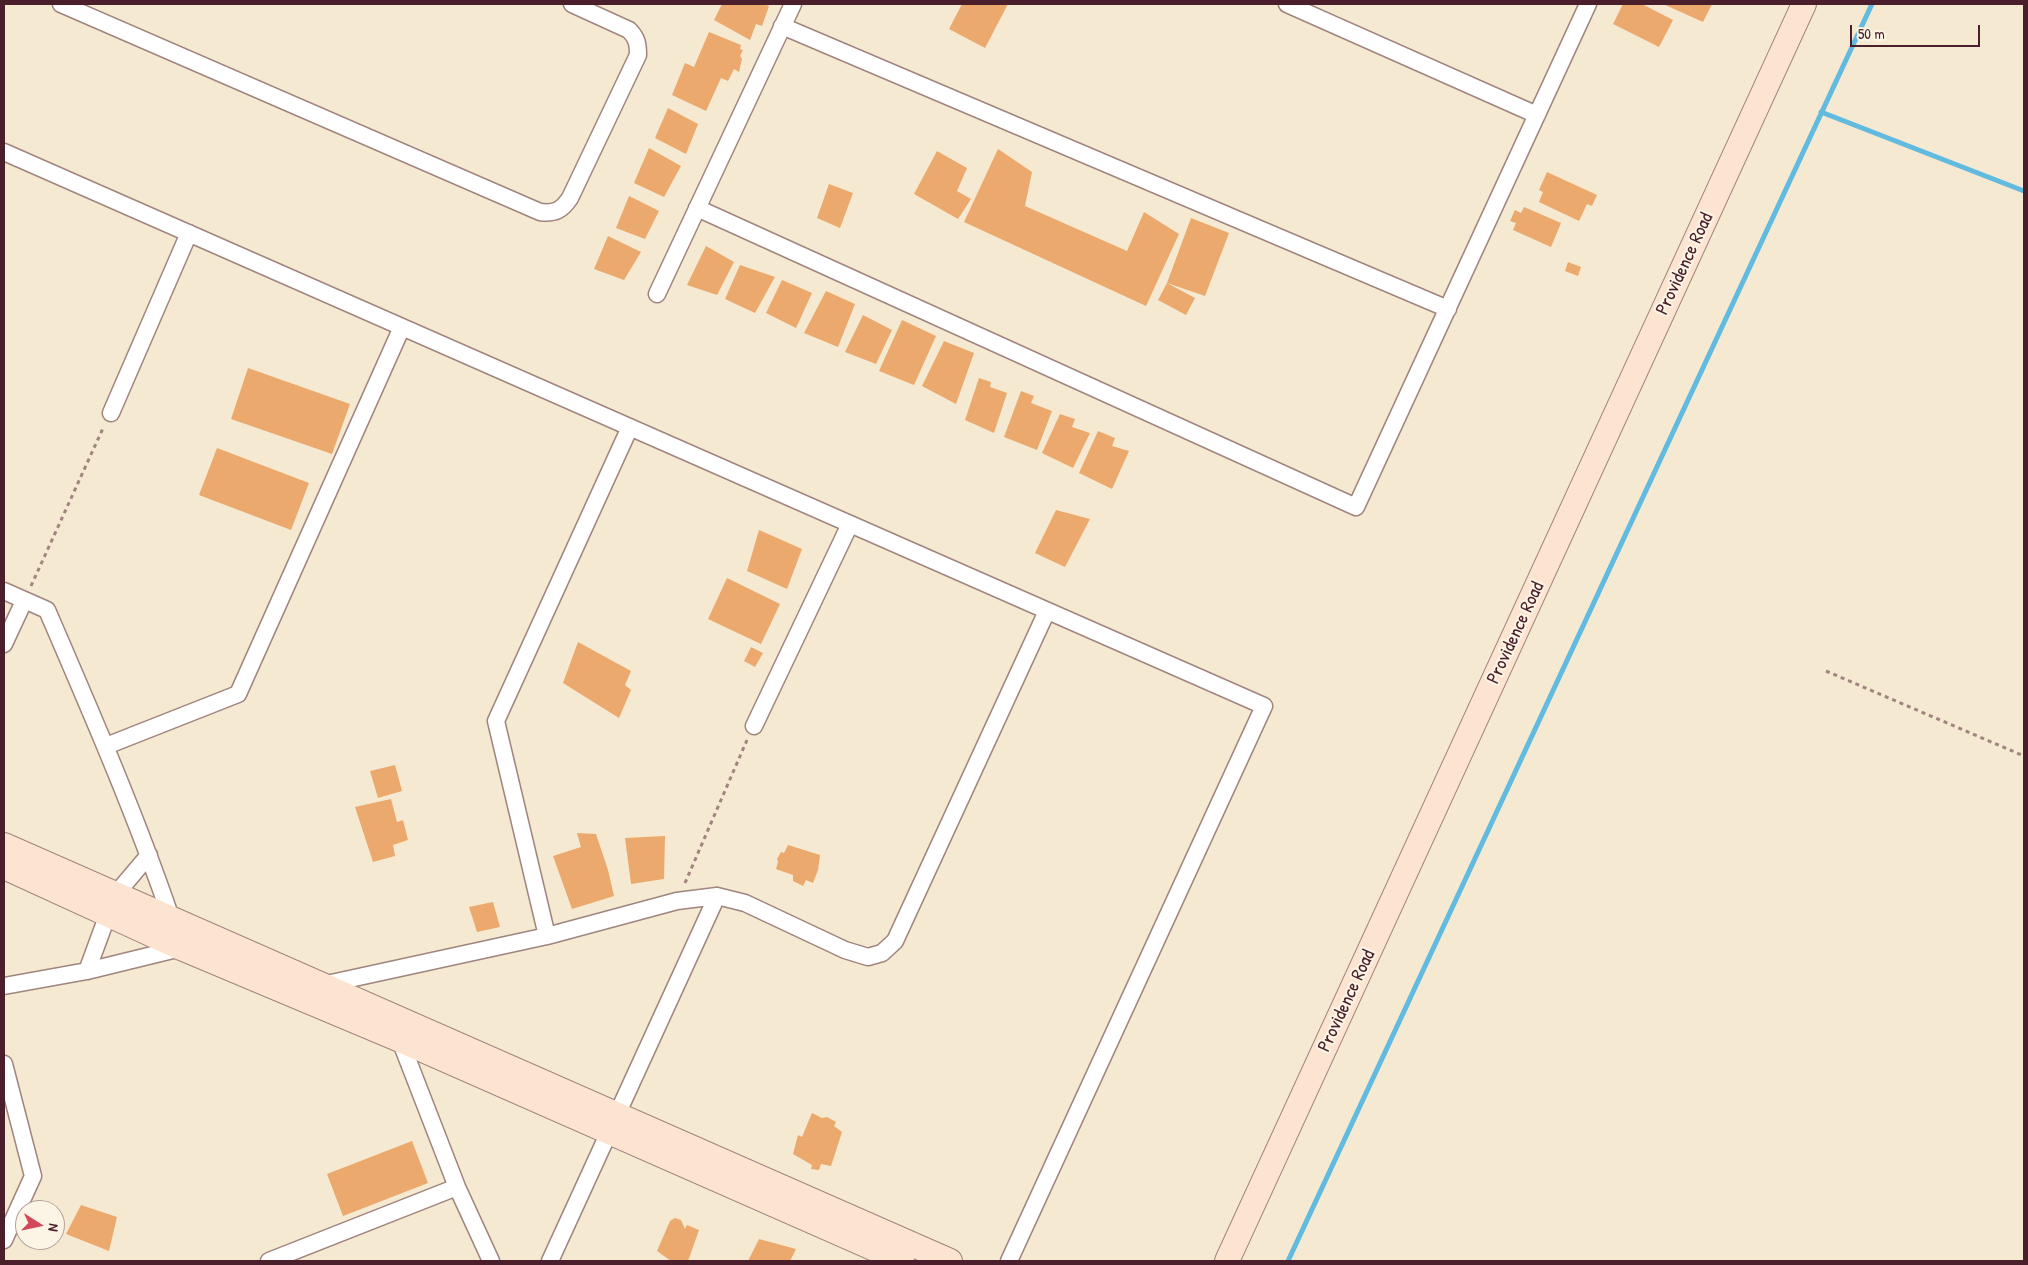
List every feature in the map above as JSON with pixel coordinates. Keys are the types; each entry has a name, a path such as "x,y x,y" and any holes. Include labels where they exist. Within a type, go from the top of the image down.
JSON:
{"street":[{"path":"61,4 540,212 548,213 564,208 570,198 638,54 638,43 635,36 629,30 572,4"},
{"path":"657,294 792,4"},
{"path":"1287,4 1537,115"},
{"path":"697,208 1356,507 1588,4"},
{"name":"Providence Road","path":"1227,1261 1804,4"},
{"name":"Providence Road","path":"1245,1261 1820,4"},
{"path":"782,26 1448,309"},
{"path":"4,152 1264,706 1009,1261"},
{"path":"111,413 189,233"},
{"path":"106,746 238,694 402,327"},
{"path":"547,936 496,721 630,427"},
{"path":"754,726 850,524"},
{"path":"4,591 47,610 106,746 149,854 171,918"},
{"path":"4,644 24,600"},
{"path":"322,985 547,936 677,901 717,896 745,902 845,950 868,957 882,953 895,941 1047,611"},
{"path":"4,845 112,904 181,948 400,1040 612,1123 950,1261"},
{"path":"87,971 112,904 149,854"},
{"path":"4,867 112,904 171,918 322,985 902,1261"},
{"path":"550,1261 717,896"},
{"path":"4,986 87,971 181,948"},
{"path":"400,1040 457,1187 491,1261"},
{"path":"4,1064 33,1176 4,1240"},
{"path":"269,1261 457,1187"}],"path":[{"path":"24,600 111,413"},
{"path":"1826,672 2024,756"},
{"path":"677,901 754,726"}],"building":[{"path":"722,4 764,4 769,6 762,26 756,24 750,40 714,20"},
{"path":"962,4 1008,4 985,48 949,29"},
{"path":"1623,4 1642,4 1673,20 1659,47 1613,24"},
{"path":"1663,4 1712,4 1703,22"},
{"path":"709,32 741,45 740,49 743,50 740,56 742,59 739,72 734,69 728,81 721,78 706,111 672,95 685,63 694,67"},
{"path":"668,108 698,124 686,154 655,138"},
{"path":"649,148 681,166 664,197 634,183"},
{"path":"998,149 1032,172 1025,206 1127,251 1144,212 1179,234 1146,306 964,222"},
{"path":"937,151 967,168 957,191 971,199 958,219 914,194"},
{"path":"1547,172 1597,195 1592,206 1587,204 1579,221 1539,202 1543,192 1539,190"},
{"path":"829,184 853,193 840,228 817,218"},
{"path":"629,196 659,211 645,239 616,228"},
{"path":"1524,207 1561,223 1551,247 1513,230 1516,223 1510,221 1515,210 1521,213"},
{"path":"1191,218 1229,233 1205,296 1167,283"},
{"path":"608,236 641,252 624,280 594,269"},
{"path":"706,246 734,262 717,295 687,285"},
{"path":"1568,262 1581,267 1578,276 1565,271"},
{"path":"740,265 775,277 755,313 725,299"},
{"path":"782,280 812,293 796,328 766,313"},
{"path":"1167,283 1195,298 1186,315 1158,300"},
{"path":"826,291 855,304 838,347 804,333"},
{"path":"863,315 892,330 876,364 845,352"},
{"path":"902,320 936,336 914,385 879,371"},
{"path":"944,341 974,353 956,404 922,386"},
{"path":"248,368 350,404 332,454 231,419"},
{"path":"979,378 991,382 990,387 1007,393 994,433 965,420"},
{"path":"1021,391 1034,396 1031,403 1052,411 1037,450 1004,437"},
{"path":"1060,414 1075,419 1072,427 1090,433 1073,468 1042,453"},
{"path":"1098,431 1115,438 1112,446 1129,451 1112,489 1079,473"},
{"path":"217,448 309,483 291,530 199,495"},
{"path":"1056,510 1090,519 1065,567 1035,553"},
{"path":"759,530 802,549 787,589 747,571"},
{"path":"727,578 780,604 761,644 708,619"},
{"path":"578,642 631,671 625,685 631,690 619,718 563,683"},
{"path":"751,647 763,653 755,667 744,661"},
{"path":"395,765 402,791 378,798 370,771"},
{"path":"391,799 397,822 403,820 408,840 393,845 395,856 373,862 355,807"},
{"path":"577,833 596,834 614,896 572,909 553,856 581,847"},
{"path":"665,836 664,879 631,884 625,838"},
{"path":"788,845 820,855 818,870 813,883 806,880 803,886 793,881 793,875 776,869 777,859 781,852 784,853"},
{"path":"493,902 500,927 477,932 469,907"},
{"path":"812,1113 822,1118 827,1117 836,1122 834,1126 842,1132 831,1166 821,1164 819,1170 811,1169 812,1165 793,1154 798,1135 802,1137"},
{"path":"412,1141 428,1183 343,1216 327,1174"},
{"path":"81,1205 117,1217 109,1251 66,1234"},
{"path":"675,1218 681,1220 685,1229 687,1225 699,1230 688,1261 671,1261 657,1251 670,1221"},
{"path":"759,1239 796,1249 790,1261 748,1261"}],"waterway":[{"path":"1288,1261 1872,4"},
{"path":"1821,112 2024,191"}]}
